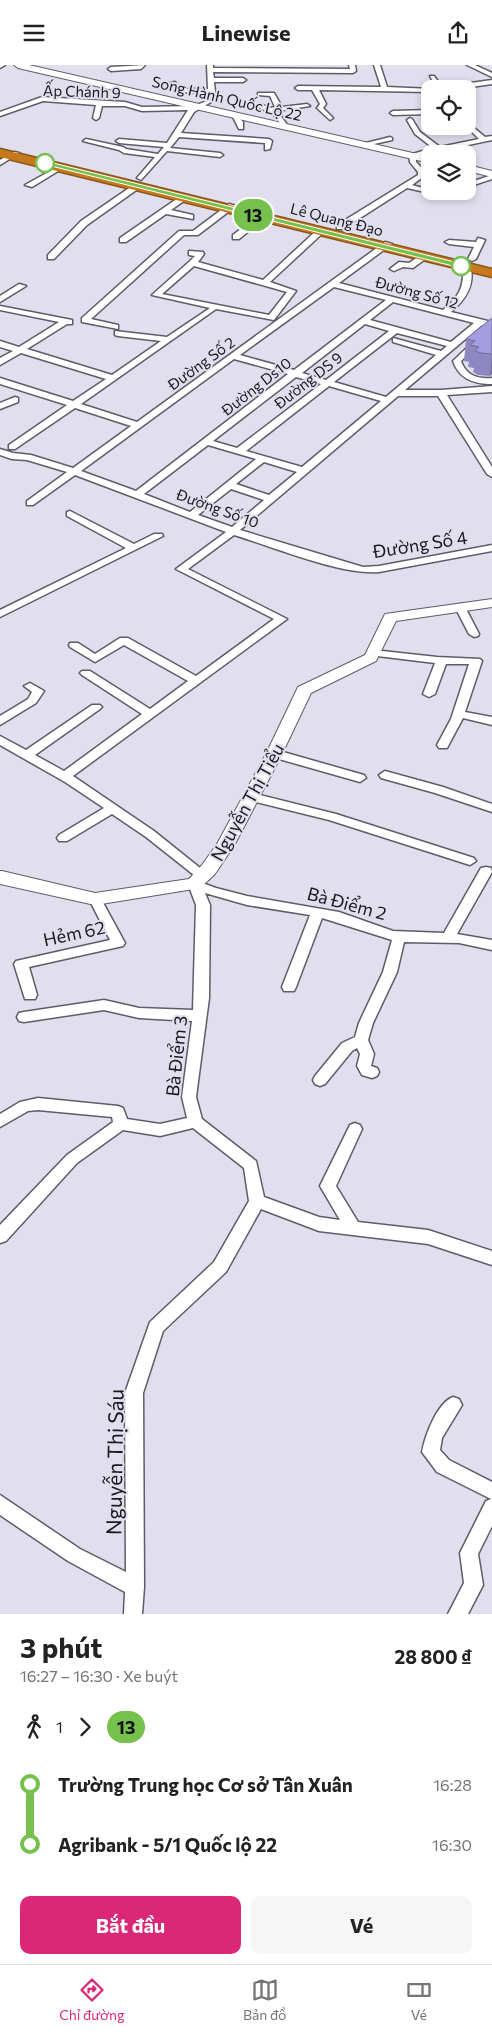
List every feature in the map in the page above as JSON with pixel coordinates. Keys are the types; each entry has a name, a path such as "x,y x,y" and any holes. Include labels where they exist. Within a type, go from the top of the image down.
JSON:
{"highway":[{"name":"Lê Quang Đạo","path":"0,142 141,180 475,253 492,260"},
{"name":"Lê Quang Đạo","path":"7,153 61,167 141,180 180,197 230,207 262,217 387,246 424,257 475,253 492,264"},
{"name":"Lê Quang Đạo","path":"7,153 492,272"},
{"name":"Lê Quang Đạo","path":"475,253 492,272"}],"street":[{"name":"Song Hành Quốc Lộ 22","path":"18,65 421,158"},
{"path":"111,69 141,67 142,65"},
{"path":"50,257 84,223 141,180 176,135 187,116 197,107 208,101 212,91 210,67 353,71 352,65"},
{"path":"377,65 385,90"},
{"path":"470,65 491,75"},
{"path":"211,80 243,80"},
{"path":"476,84 492,82"},
{"path":"173,83 177,91 212,91"},
{"path":"298,88 421,90"},
{"path":"315,89 323,104 319,108 330,118"},
{"path":"260,94 272,94 279,108"},
{"name":"Ấp Chánh 9","path":"0,114 42,99 100,104 125,104 154,109 197,107"},
{"path":"96,118 100,104"},
{"path":"260,105 280,118 285,126"},
{"path":"270,110 307,106"},
{"path":"393,113 421,112"},
{"path":"234,114 240,122 241,128"},
{"path":"410,120 417,133 433,145"},
{"path":"476,132 484,140"},
{"path":"176,135 269,141 267,149"},
{"path":"458,145 492,138"},
{"path":"365,144 390,139"},
{"path":"86,141 121,148 124,151 160,156"},
{"path":"119,141 220,155"},
{"path":"0,163 7,153"},
{"path":"342,225 421,176 422,172 412,155 421,153"},
{"path":"29,185 61,167"},
{"path":"476,170 492,175"},
{"path":"476,182 492,175"},
{"path":"405,185 421,189"},
{"path":"123,240 162,208 180,197"},
{"path":"169,340 116,330 85,321 184,231 195,233 230,207"},
{"path":"162,208 190,217"},
{"path":"236,237 262,217"},
{"path":"264,284 321,231"},
{"path":"444,313 464,295 475,253 449,242"},
{"path":"154,246 166,248"},
{"name":"Đường Số 2","path":"30,503 387,246"},
{"path":"192,253 200,254 193,263 156,295 271,318 292,291 193,263"},
{"path":"394,269 402,264 410,266 424,257"},
{"name":"Đường Số 12","path":"334,285 480,322 489,332"},
{"path":"0,300 22,286"},
{"name":"Đường Ds10","path":"137,495 392,299"},
{"path":"0,308 69,323 0,362"},
{"path":"12,447 212,310"},
{"path":"363,321 453,345"},
{"path":"63,777 282,619 181,569 234,531 480,322"},
{"name":"Đường DS 9","path":"238,452 395,330"},
{"path":"489,332 457,361 462,371 470,378 492,383"},
{"path":"396,340 443,353"},
{"path":"0,343 113,378"},
{"path":"233,356 326,383 392,397 492,397"},
{"path":"0,381 138,425"},
{"path":"444,397 492,383"},
{"path":"444,397 492,474"},
{"path":"0,406 15,400"},
{"path":"207,442 304,471"},
{"name":"Đường Số 10","path":"0,452 12,456 28,457 72,471 234,531 354,568"},
{"path":"192,515 262,459"},
{"path":"229,485 271,499"},
{"path":"70,514 134,548"},
{"path":"0,614 158,536"},
{"name":"Đường Số 4","path":"354,568 379,569 492,548"},
{"path":"443,745 459,714 476,661 373,653 390,617 492,603"},
{"path":"460,607 474,634"},
{"path":"74,645 95,659 124,640 196,681"},
{"name":"Nguyễn Thị Tiểu","path":"199,880 218,859 276,754 304,690 371,658 373,653"},
{"path":"429,694 442,659"},
{"path":"86,673 150,714"},
{"path":"0,721 32,701 38,691 30,686"},
{"path":"26,755 96,707"},
{"path":"459,714 492,721"},
{"name":"Bà Điểm 2","path":"0,739 63,777 150,834 212,893 338,917 399,937 479,940 492,945"},
{"path":"276,754 360,779"},
{"path":"385,775 439,789 492,808"},
{"path":"252,797 332,817 470,861"},
{"path":"63,838 112,809"},
{"path":"448,939 460,913 486,871"},
{"path":"0,878 95,899 199,880"},
{"name":"Bà Điểm 3","path":"195,1122 189,1097 202,998 203,905 199,880"},
{"name":"Hẻm 62","path":"30,995 21,964 118,943 95,899"},
{"path":"289,987 317,913"},
{"path":"372,1072 367,1071 364,1066 367,1054 361,1040 366,1023 390,972 399,937"},
{"path":"24,1017 104,1005 139,1013 200,1016"},
{"path":"320,1080 347,1047 361,1040"},
{"path":"0,1121 25,1106 38,1104 118,1112 122,1124"},
{"path":"0,1236 72,1159 122,1124 160,1130 195,1122 251,1165 257,1201 319,1224 428,1237 492,1258"},
{"path":"353,1228 328,1187 355,1129"},
{"name":"Nguyễn Thị Sáu","path":"133,1614 135,1587 134,1393 156,1327 220,1267 257,1201"},
{"path":"453,1405 434,1436 431,1452 443,1466 492,1491"},
{"path":"0,1504 74,1555 135,1587"},
{"path":"458,1614 474,1585 469,1553 492,1507"}],"building":[{"path":"492,318 492,354 475,351 479,347 470,345 475,341 466,339"}],"bus line":[{"name":"13","path":"45,163 461,266"}]}
